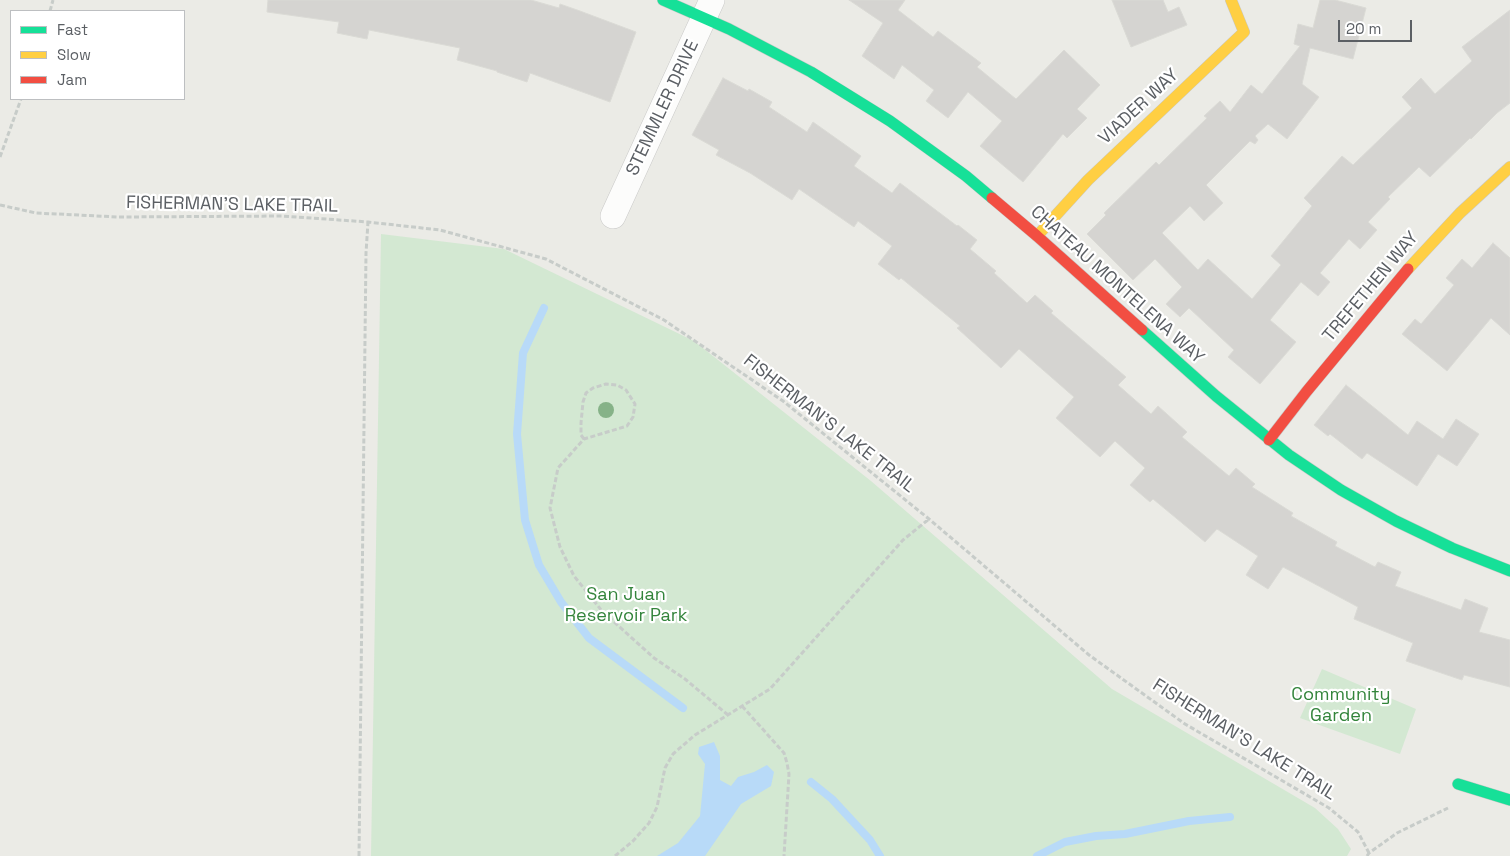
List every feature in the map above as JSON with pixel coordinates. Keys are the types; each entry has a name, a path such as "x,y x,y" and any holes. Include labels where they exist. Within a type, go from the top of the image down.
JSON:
{"street":[{"name":"CHATEAU MONTELENA WAY","path":"663,0 709,9 890,121 966,176 1037,236 1209,390 1289,455 1342,490 1396,521 1452,548 1510,571"},
{"name":"VIADER WAY","path":"1037,236 1088,180 1244,32 1231,0"},
{"name":"STEMMLER DRIVE","path":"613,216 709,9"},
{"name":"TREFETHEN WAY","path":"1269,440 1406,270 1460,213 1510,167"},
{"path":"1458,784 1510,800"}],"path":[{"path":"0,157 21,100"},
{"name":"FISHERMAN’S LAKE TRAIL","path":"0,206 36,213 119,217 282,216 368,222 440,230 546,259 664,320 784,401 929,518 1089,656 1185,724 1329,808 1358,832 1368,854"},
{"path":"359,856 366,254 368,222"},
{"path":"584,439 581,435 581,423 586,393 593,388 606,384 626,390 635,404 633,418 627,426 584,439 558,468 550,508 560,548 574,576 602,611 654,658 685,679 728,715"},
{"path":"615,856 633,841 649,823 657,807 665,768 673,754 695,735 770,689 903,540 929,518"},
{"path":"742,706 784,753 787,763 789,774 784,856"},
{"path":"1368,854 1397,833 1452,806"}],"green space":[{"name":"San Juan Reservoir Park","path":"381,234 504,249 694,341 871,481 1112,689 1315,808 1338,829 1351,849 1347,856 371,856"},
{"name":"Community Garden","path":"1322,669 1416,709 1400,754 1300,718"}],"water":[{"path":"714,742 720,756 720,780 731,786 738,777 767,765 774,772 771,786 741,804 705,856 657,856 678,843 700,816 705,764 698,754 699,747"}],"building":[{"path":"268,0 531,0 559,8 560,4 636,32 610,102 530,73 527,82 457,60 460,48 369,30 367,39 337,33 339,22 267,12"},
{"path":"849,0 905,0 898,10 933,37 938,31 981,63 977,67 1016,99 1064,50 1100,85 1077,109 1087,118 1067,138 1063,134 1023,182 980,146 1002,121 968,92 948,118 926,101 934,90 902,65 894,79 862,56 883,23"},
{"path":"1112,0 1163,0 1168,12 1179,7 1187,25 1131,47"},
{"path":"1320,0 1335,0 1366,8 1353,59 1310,48 1302,84 1319,97 1287,139 1268,124 1255,136 1258,140 1255,144 1250,141 1206,185 1223,203 1204,221 1190,206 1162,233 1198,270 1208,259 1252,299 1281,265 1271,256 1312,206 1304,198 1342,156 1353,165 1412,108 1402,97 1421,78 1435,94 1472,61 1462,47 1510,10 1510,103 1430,177 1419,167 1388,197 1390,199 1368,222 1377,230 1360,249 1349,239 1320,273 1330,282 1318,296 1301,282 1270,320 1296,342 1260,384 1228,357 1234,350 1189,308 1180,317 1166,304 1182,287 1155,259 1133,280 1087,234 1106,215 1104,213 1156,162 1159,165 1207,118 1204,116 1220,101 1230,112 1251,85 1262,94 1300,46 1294,44 1298,24 1313,28"},
{"path":"723,78 748,91 749,89 772,102 769,107 807,132 813,122 861,156 854,166 892,193 900,183 958,225 977,240 970,249 996,271 994,273 1027,303 1035,295 1053,311 1051,313 1126,377 1118,385 1151,414 1158,406 1187,432 1182,437 1229,476 1236,468 1255,484 1252,487 1293,513 1291,516 1337,542 1335,546 1375,567 1378,562 1401,572 1395,586 1461,610 1465,599 1488,608 1479,632 1510,640 1510,687 1464,675 1462,680 1406,661 1413,643 1354,619 1358,607 1283,567 1268,589 1246,575 1258,556 1217,529 1205,542 1153,499 1150,502 1130,485 1145,468 1115,441 1100,457 1056,418 1074,397 1019,349 1001,368 957,328 960,326 901,278 899,280 878,264 892,246 858,221 854,227 799,189 792,200 750,173 716,155 719,150 692,135"},
{"path":"1493,243 1510,258 1510,335 1491,318 1447,371 1402,334 1415,319 1421,324 1454,285 1446,278 1462,259 1472,268"},
{"path":"1346,385 1408,435 1417,421 1443,439 1456,419 1479,434 1457,466 1438,454 1417,486 1367,453 1362,459 1330,434 1328,436 1314,425"}],"waterway":[{"path":"544,308 523,353 517,434 525,520 539,565 561,602 589,638 683,708"},
{"path":"811,782 832,799 870,840 880,856"},
{"path":"1037,856 1065,842 1096,836 1125,834 1189,821 1230,817"}],"traffic: fast":[{"path":"663,0 729,29 811,72 890,121 966,176 992,198"},
{"path":"1142,330 1216,396 1289,455 1341,490 1396,521 1452,548 1510,571"},
{"path":"1458,784 1510,800"}],"traffic: slow":[{"path":"1037,236 1088,180 1244,32 1231,0"},
{"path":"1408,269 1460,213 1510,167"}],"traffic: jam":[{"path":"992,198 1142,330"},
{"path":"1269,440 1408,269"}]}
